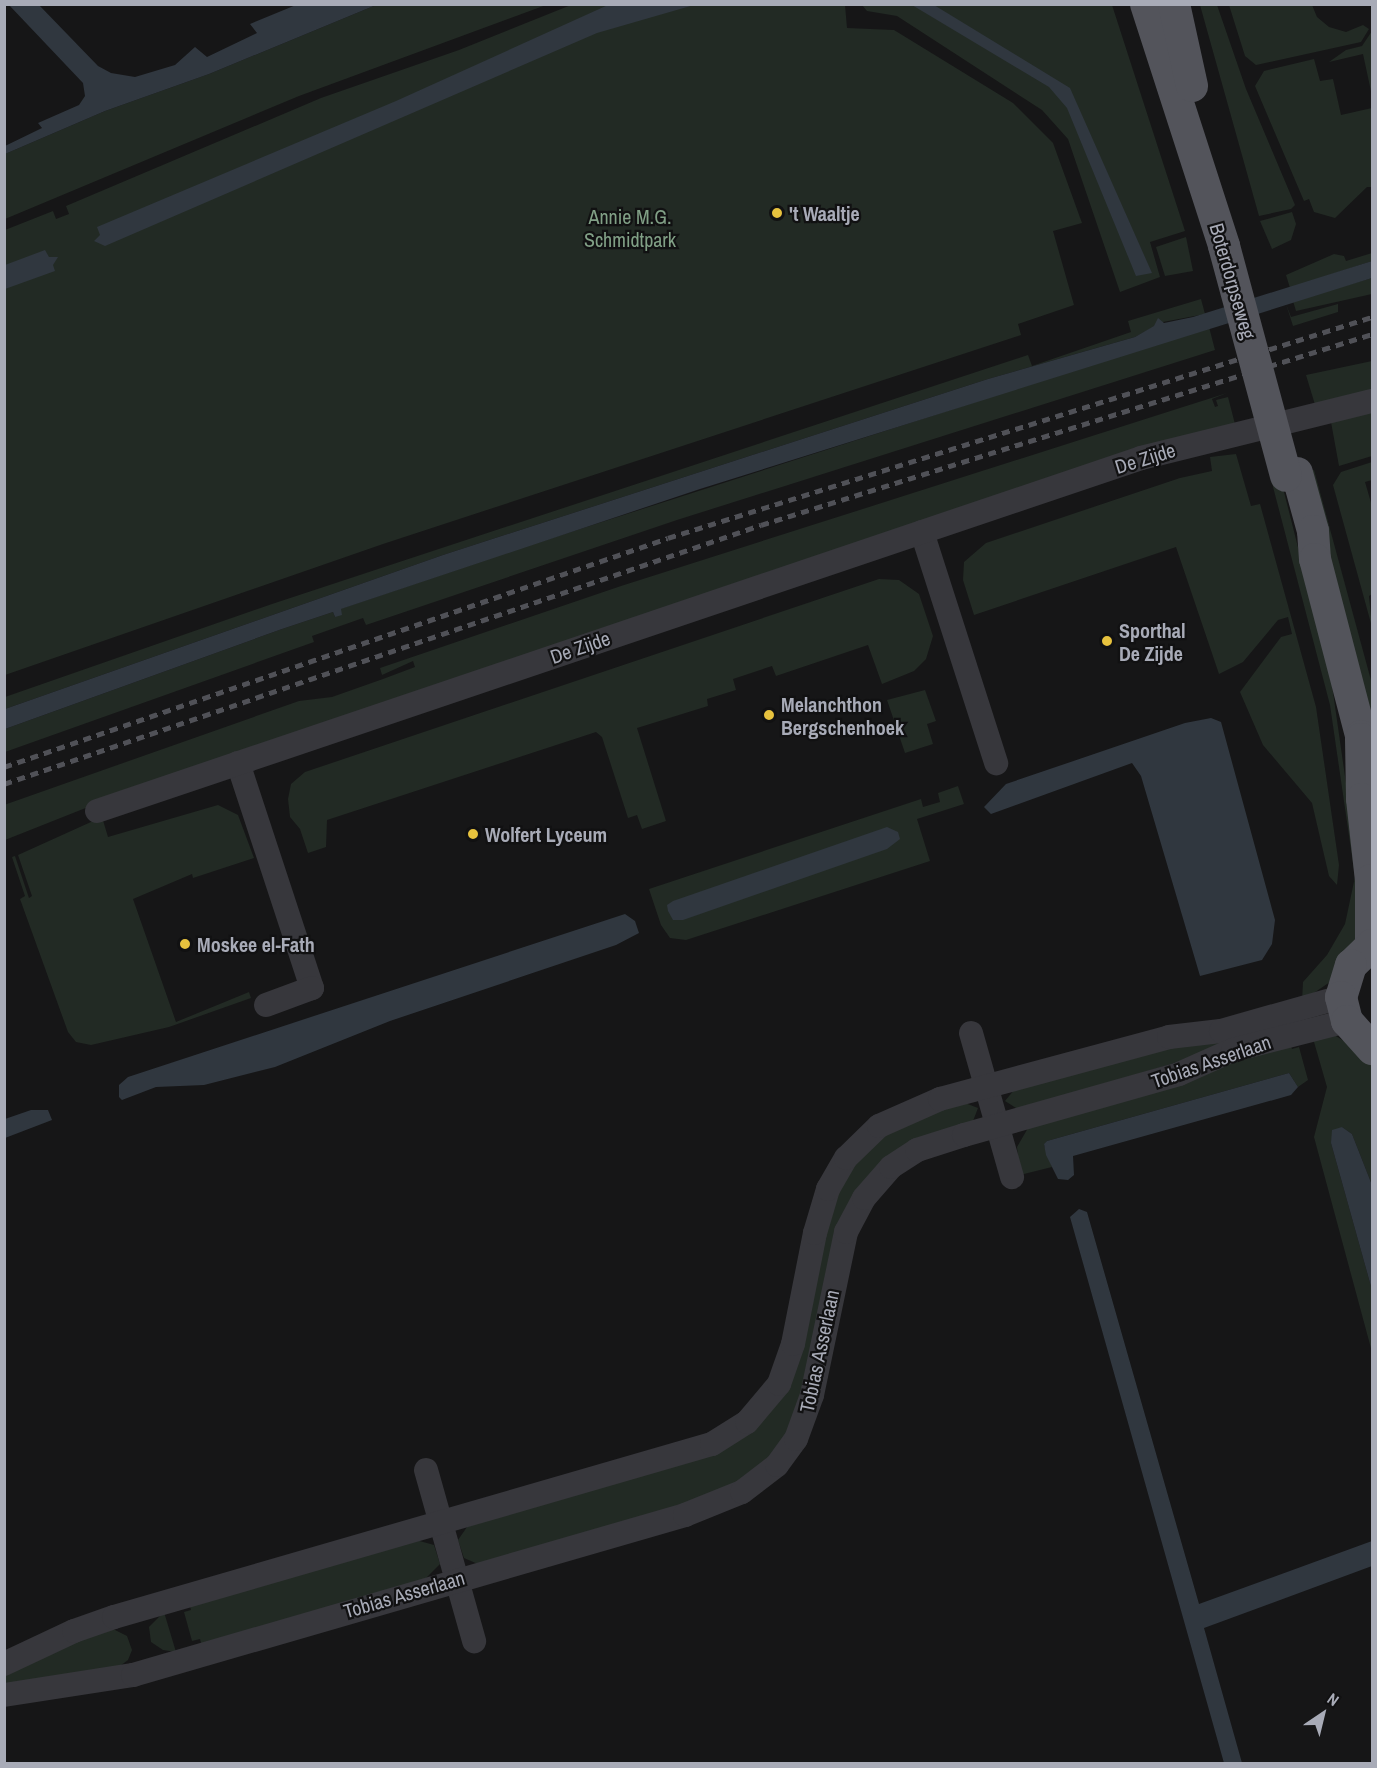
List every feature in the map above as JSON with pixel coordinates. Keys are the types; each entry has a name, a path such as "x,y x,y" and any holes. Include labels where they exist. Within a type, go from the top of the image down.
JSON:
{"main road":[{"name":"Boterdorpseweg","path":"1146,4 1229,245"},
{"name":"Boterdorpseweg","path":"1174,4 1229,245 1292,475 1301,532 1315,559 1367,749 1362,799 1372,881 1372,952"},
{"path":"1372,952 1354,959 1356,1016 1372,1049"}],"street":[{"name":"De Zijde","path":"97,811 1167,450 1245,435 1372,401"},
{"path":"922,532 996,763"},
{"path":"238,763 312,988 266,1005"},
{"name":"Tobias Asserlaan","path":"4,1664 74,1631 114,1617 686,1454 712,1444 747,1422 770,1398 785,1370 820,1211 846,1158 879,1126 900,1114 986,1087 1169,1037 1356,1016"},
{"name":"Tobias Asserlaan","path":"4,1695 133,1675 715,1505 761,1480 786,1454 808,1412 838,1259 853,1215 864,1198 891,1167 917,1150 1179,1074 1233,1050 1356,1016"},
{"path":"971,1033 1012,1177"},
{"path":"426,1470 474,1641"}],"green space":[{"path":"376,5 546,5 299,96 5,219 5,154 105,111 209,74"},
{"name":"Annie M.G. Schmidtpark","path":"571,5 845,5 847,28 894,30 1013,103 1053,143 1082,223 1053,231 1074,305 1018,324 1021,335 383,544 5,675 5,230 53,211 56,219 69,214 66,206 321,98 459,50"},
{"path":"862,5 1112,5 1185,231 1150,242 1160,277 1120,292 1068,139 1042,110 897,16 867,11"},
{"path":"1200,5 1217,5 1246,89 1295,205 1291,209 1259,216"},
{"path":"1229,5 1312,5 1317,17 1329,27 1346,32 1363,25 1369,29 1361,42 1256,65 1245,56"},
{"path":"1372,31 1372,96 1363,54 1329,62 1346,50 1362,46"},
{"path":"1314,59 1320,81 1333,79 1341,115 1372,108 1372,187 1367,187 1335,218 1314,212 1309,199 1304,201 1255,86 1264,71"},
{"path":"1292,212 1296,224 1291,240 1272,249 1260,221"},
{"path":"1186,237 1193,271 1165,276 1156,247"},
{"path":"1372,253 1372,261 1290,288 1286,275 1334,254 1344,256 1346,261"},
{"path":"1372,278 1372,294 1296,311 1293,301"},
{"path":"1201,299 1205,314 1163,322 1135,337 988,379 443,555 5,709 5,697 272,604 1028,355 1032,366 1131,332 1128,321"},
{"path":"1286,304 1291,317 1338,304 1338,312 1293,326"},
{"path":"1209,327 1215,350 677,520 366,625 363,618 312,636 314,642 5,752 5,729 282,629 333,612 335,617 340,609 521,548"},
{"path":"1372,361 1372,392 1316,408 1306,375"},
{"path":"1227,393 1212,399 1215,407 1218,406 1216,400 1228,397 1236,428 131,790 5,840 4,805 299,701 332,697 415,667 413,661 382,675 380,668 621,586"},
{"path":"1372,411 1372,456 1339,466 1331,422"},
{"path":"1236,454 1251,506 1260,504 1316,707 1339,865 1337,885 1329,876 1312,803 1263,745 1240,692 1281,637 1292,634 1288,617 1278,620 1243,662 1219,674 1176,547 974,615 963,580 964,562 986,543 1180,478 1212,471 1210,457"},
{"path":"1372,462 1372,480 1365,482 1372,506 1372,594 1369,596 1372,627 1333,485 1341,472"},
{"path":"1314,470 1372,684 1372,723 1304,472"},
{"path":"1281,480 1331,678 1363,903 1360,935 1330,982 1302,1001 1303,982 1327,955 1345,924 1355,877 1330,705 1272,483"},
{"path":"879,579 899,580 919,594 933,636 926,659 914,671 882,684 868,645 776,676 772,666 733,679 736,690 707,699 708,706 637,728 666,821 642,829 637,815 628,818 602,737 596,732 327,820 326,847 308,853 300,829 290,817 288,799 291,784 305,772"},
{"path":"925,690 936,721 927,724 933,744 905,753 887,700"},
{"path":"958,786 964,804 917,819 930,861 686,940 670,938 661,925 649,889 921,799 923,807 940,802 938,793"},
{"path":"218,805 238,815 254,858 193,878 192,874 133,899 176,1022 249,992 251,998 169,1027 91,1045 76,1042 68,1032 20,899 25,896 12,857 15,856 29,898 32,896 18,855 102,817 108,837"},
{"path":"1234,1035 1214,1051 1019,1110 1005,1101 1014,1090 1159,1045"},
{"path":"1312,1035 1336,1036 1372,1059 1372,1185 1352,1134 1342,1127 1331,1143 1372,1290 1372,1352 1314,1137 1327,1087"},
{"path":"1289,1040 1292,1049 1299,1047 1308,1080 1298,1087 1289,1073 1047,1141 1044,1145 1052,1167 1020,1175 1017,1147 1028,1128"},
{"path":"965,1103 978,1108 973,1121 876,1173 786,1442 734,1489 478,1564 464,1558 458,1540 467,1527 762,1416 838,1183 891,1127"},
{"path":"416,1540 434,1545 440,1564 423,1581 202,1647 200,1639 192,1641 184,1612 191,1610 189,1602"},
{"path":"164,1612 176,1652 163,1650 151,1642 149,1627"},
{"path":"113,1629 127,1636 132,1650 128,1660 116,1669 5,1688 5,1671 78,1635"}],"shaded area":[{"path":"9,5 39,5 98,66 111,73 135,77 175,65 195,47 207,57 257,33 250,24 296,5 376,5 209,74 105,111 5,154 5,146 42,128 38,123 79,105 85,96 83,83"},
{"path":"608,5 694,5 597,33 105,246 94,241 100,235 97,227 396,101"},
{"path":"912,5 934,5 1070,88 1152,273 1136,276 1067,108 1049,87"},
{"path":"45,250 49,257 58,257 53,265 55,271 5,289 5,265"},
{"path":"1372,261 1372,278 700,489 341,609 342,615 335,617 333,612 282,629 5,729 5,709 443,555 988,379 1135,337 1154,326 1158,318 1164,323 1193,317"},
{"path":"1211,718 1221,722 1275,920 1272,944 1262,960 1200,976 1141,776 1132,763 991,814 984,807 1006,784 1185,723"},
{"path":"887,827 898,832 900,839 887,849 683,920 673,920 668,911 667,905 673,901"},
{"path":"625,914 635,921 639,933 616,945 390,1021 275,1067 204,1085 156,1087 122,1100 119,1097 119,1085 128,1077"},
{"path":"1289,1073 1298,1087 1291,1095 1073,1156 1074,1175 1068,1180 1058,1179 1046,1155 1044,1144 1047,1141"},
{"path":"31,1110 48,1110 52,1120 5,1138 5,1119"},
{"path":"1342,1127 1352,1134 1372,1185 1372,1290 1331,1143 1332,1130"},
{"path":"1079,1209 1087,1212 1199,1604 1372,1541 1372,1566 1204,1628 1242,1763 1224,1763 1070,1217"}],"railway":[{"path":"4,767 668,538 1372,317"},
{"path":"4,784 761,525 1372,334"}],"place":[{"name":"'t Waaltje","path":"777,213"},
{"name":"Sporthal De Zijde","path":"1107,641"},
{"name":"Melanchthon Bergschenhoek","path":"769,715"},
{"name":"Wolfert Lyceum","path":"473,834"},
{"name":"Moskee el-Fath","path":"185,944"}]}
